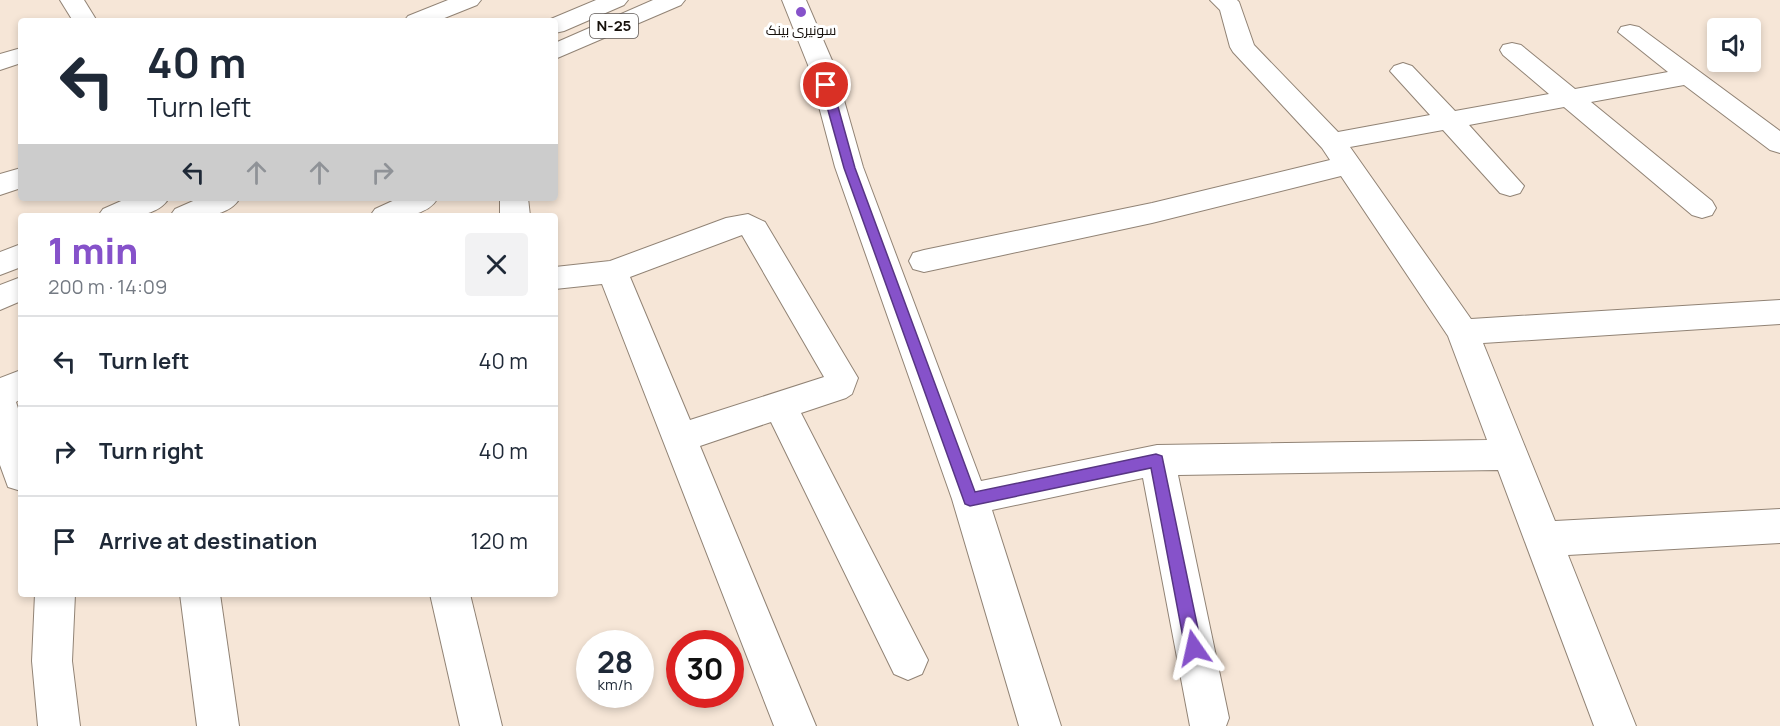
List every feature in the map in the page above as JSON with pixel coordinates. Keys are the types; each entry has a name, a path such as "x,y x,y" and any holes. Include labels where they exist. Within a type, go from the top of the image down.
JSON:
{"main road":[{"path":"72,0 83,18"},
{"path":"424,18 469,0"},
{"name":"N-25","path":"558,25 616,0"},
{"name":"N-25","path":"558,51 673,0"},
{"path":"795,0 820,65 849,168 970,499 1040,726"},
{"path":"1222,0 1231,7 1242,47 1341,153 1463,332 1615,726"},
{"path":"1630,32 1780,144"},
{"path":"1512,50 1702,208"},
{"path":"0,62 18,56"},
{"path":"1403,71 1510,186"},
{"path":"924,261 1152,213 1450,120 1689,76"},
{"path":"0,185 18,178"},
{"path":"120,213 148,201"},
{"path":"192,213 219,201"},
{"path":"392,213 418,201"},
{"path":"558,278 613,272 736,225 748,224 755,229 841,378 840,384 834,388 680,438"},
{"path":"0,264 18,256"},
{"path":"613,272 795,726"},
{"path":"0,298 18,289"},
{"path":"1463,332 1780,312"},
{"path":"0,400 2,393 18,385"},
{"path":"0,405 18,466"},
{"path":"780,406 908,660"},
{"path":"970,499 1156,460 1510,455"},
{"path":"1156,460 1208,718"},
{"path":"1542,539 1780,526"},
{"path":"55,597 52,661 59,726"},
{"path":"200,597 218,726"},
{"path":"451,597 481,726"}],"place":[{"name":"سونیری بینک","path":"801,12"}],"route":[{"path":"826,85 849,168 970,499 1156,460 1194,648"}]}
